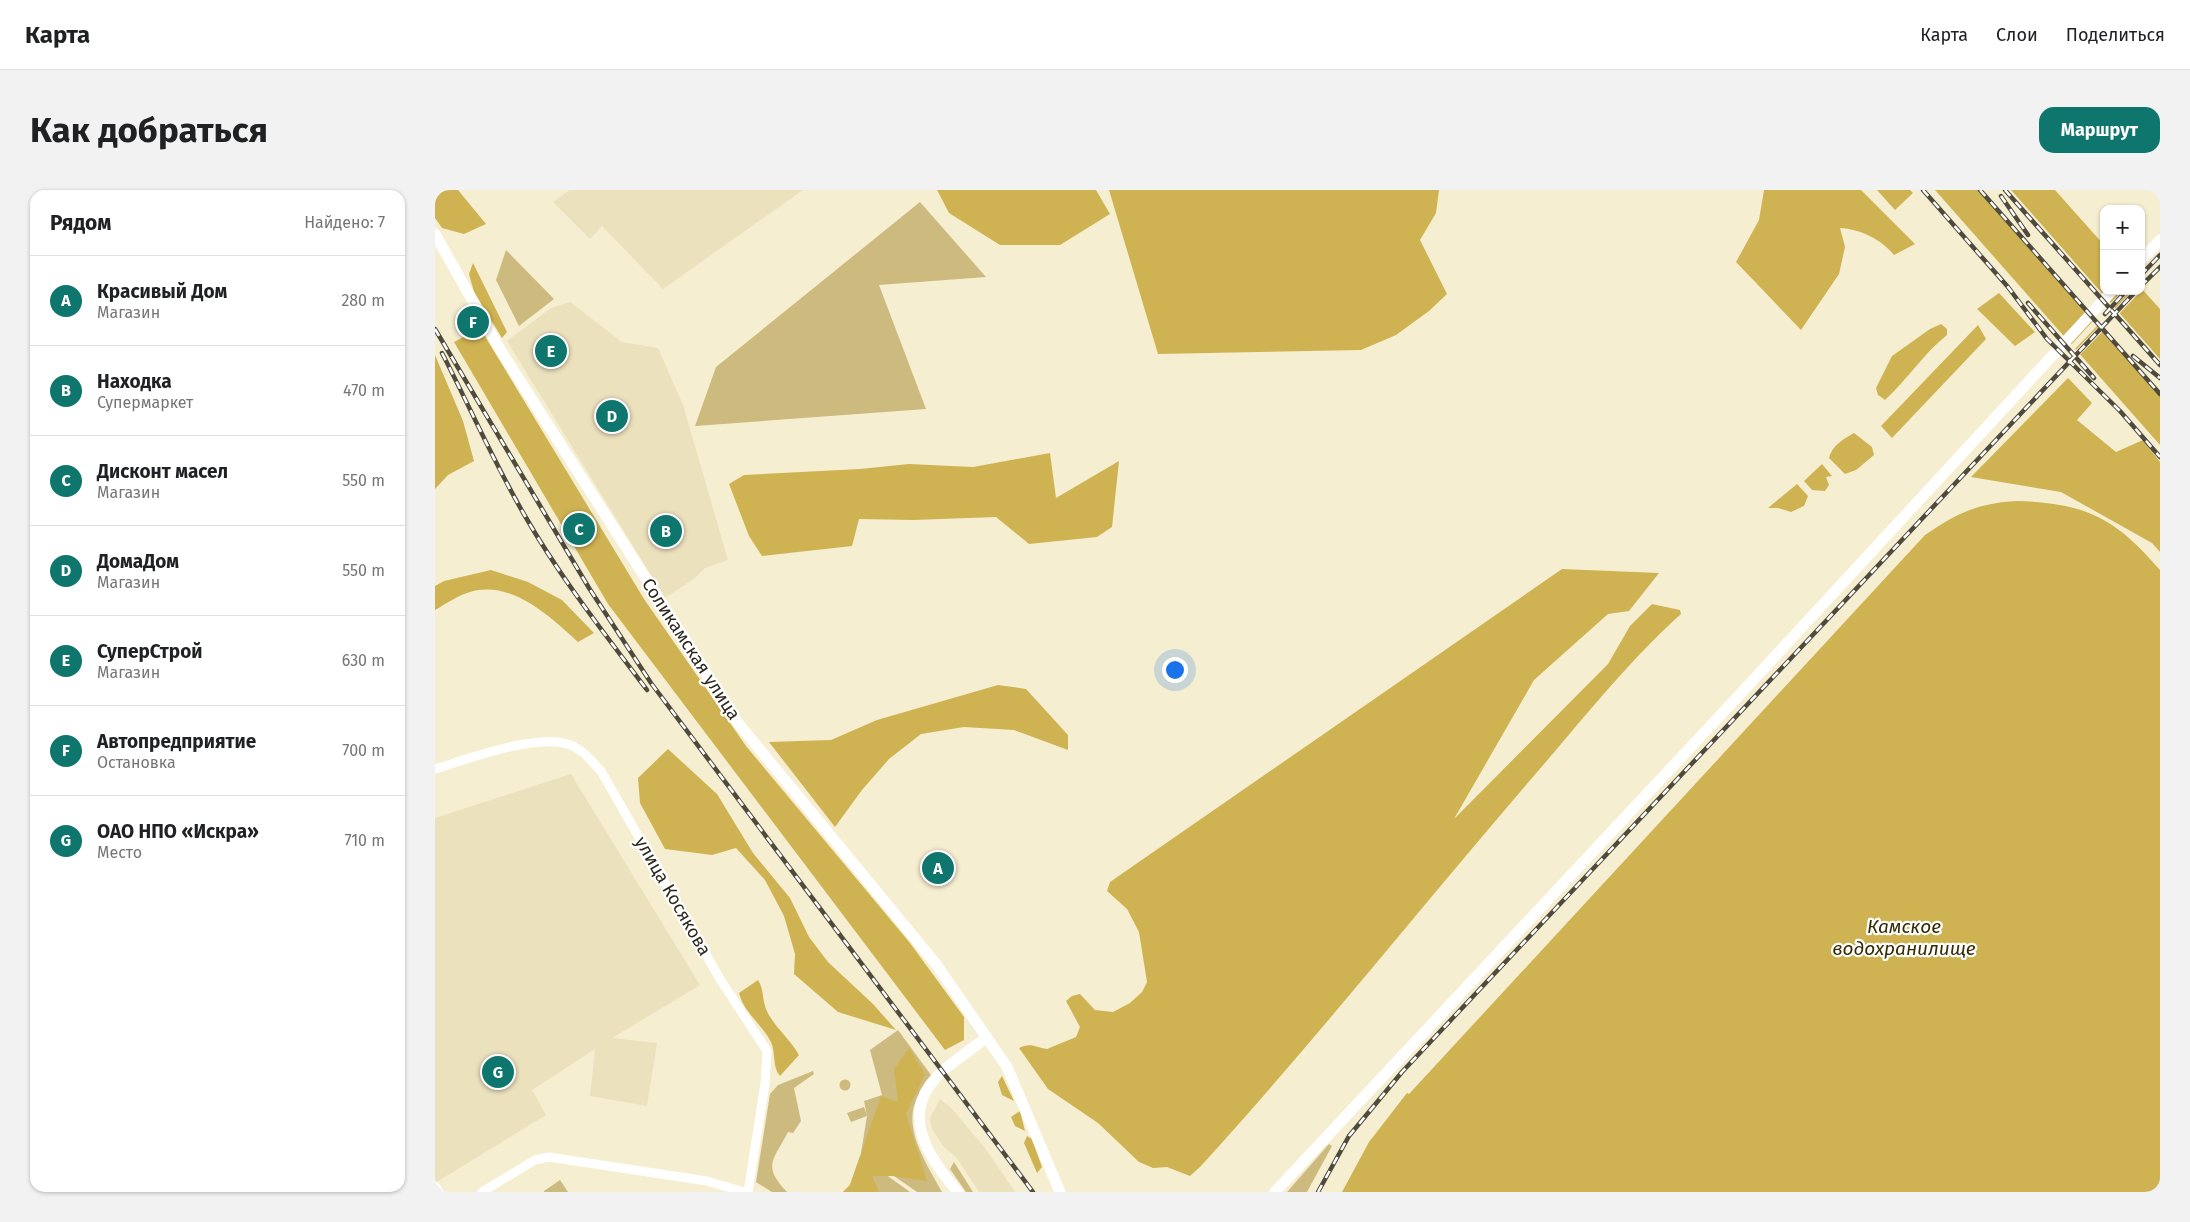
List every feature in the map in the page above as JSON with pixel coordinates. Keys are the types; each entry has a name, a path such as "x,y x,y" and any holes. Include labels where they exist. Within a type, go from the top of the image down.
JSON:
{"main road":[{"name":"Соликамская улица","path":"435,234 506,360 738,723 936,964 987,1037 1015,1084 1060,1192"},
{"path":"2145,256 2160,240"},
{"path":"1275,1192 1744,690 2108,295"},
{"path":"957,1192 930,1156 921,1135 920,1112 924,1097 935,1079 987,1037"},
{"path":"943,1175 950,1192"}],"street":[{"name":"улица Косякова","path":"435,769 500,750 546,741 564,743 577,748 601,771 720,979 767,1051 765,1084 748,1192"},
{"path":"482,1192 535,1160 549,1157 707,1181 744,1192"},
{"path":"435,1186 439,1192"}],"shaded area":[{"path":"435,190 458,190 486,224 464,234 442,228 435,218"},
{"path":"570,190 803,190 663,289 602,226 590,239 553,202"},
{"path":"937,190 1096,190 1110,214 1060,245 1000,245 949,213"},
{"path":"1109,190 1439,190 1436,213 1420,240 1447,294 1429,311 1396,335 1361,350 1158,354"},
{"path":"1764,190 1861,190 1915,244 1894,255 1883,244 1870,236 1855,230 1840,228 1845,247 1839,274 1801,330 1736,262 1759,220"},
{"path":"1877,190 1910,190 1913,193 1895,210"},
{"path":"1935,190 1978,190 2160,396 2160,445"},
{"path":"2011,190 2055,190 2100,241 2100,291"},
{"path":"920,202 986,277 879,285 926,409 695,426 716,367"},
{"path":"506,250 554,299 519,326 496,280"},
{"path":"473,263 507,332 502,338 474,292 469,274"},
{"path":"2145,292 2160,309 2160,359 2104,295 2145,295"},
{"path":"1999,293 2035,332 2015,346 1977,309"},
{"path":"570,302 622,342 658,348 683,405 728,560 705,568 695,578 665,598 507,341 551,308"},
{"path":"1941,324 1947,329 1947,335 1930,350 1885,400 1878,395 1876,388 1892,356 1930,329"},
{"path":"1978,325 1986,339 1892,438 1881,426"},
{"path":"480,328 644,599 746,746 910,943 964,1017 964,1040 945,1050 608,604 454,342"},
{"path":"435,355 463,421 474,461 448,475 435,489"},
{"path":"2068,378 2092,403 2077,420 2116,452 2143,440 2160,462 2160,552 2152,543 2061,492 1971,477"},
{"path":"1854,433 1872,447 1874,455 1856,470 1845,474 1829,458 1833,449 1842,440"},
{"path":"1050,453 1056,498 1119,461 1112,527 1097,537 1029,544 996,517 913,520 859,519 852,546 762,556 749,536 729,484 744,475 860,469 909,464 973,467"},
{"path":"1822,464 1832,476 1826,477 1829,485 1825,491 1812,490 1804,481"},
{"path":"1797,484 1808,496 1804,506 1791,512 1778,508 1768,508"},
{"name":"Камское водохранилище","path":"2017,501 2062,505 2097,517 2113,526 2128,538 2160,570 2160,1192 1342,1192 1369,1142 1407,1093 1409,1094 1925,535 1968,510 1991,504"},
{"path":"1562,569 1659,573 1629,611 1608,614 1534,680 1454,819 1608,664 1630,626 1652,604 1680,610 1681,614 1640,654 1601,697 1324,1025 1200,1167 1190,1176 1167,1167 1153,1168 1139,1162 1098,1123 1048,1089 1019,1048 1030,1045 1047,1049 1076,1037 1080,1027 1066,1001 1072,996 1080,994 1095,1010 1113,1012 1130,1003 1142,992 1147,982 1139,932 1127,909 1107,891 1110,882"},
{"path":"491,570 528,582 562,600 594,633 578,642 529,603 501,591 486,590 466,593 435,610 435,586 444,581"},
{"path":"998,685 1026,689 1068,735 1068,750 1014,730 964,727 921,734 889,759 862,790 835,827 769,742 831,740 877,720"},
{"path":"668,749 717,794 753,853 790,898 809,937 828,962 873,1004 896,1030 838,1012 794,974 795,954 784,916 765,880 736,848 712,855 665,849 640,803 638,778"},
{"path":"571,774 700,985 612,1038 657,1043 647,1106 590,1096 595,1049 532,1090 546,1115 435,1183 435,818"},
{"path":"758,980 768,1013 799,1055 780,1076 776,1068 771,1042 745,1007 739,993"},
{"path":"898,1030 931,1075 915,1102 912,1117 913,1128 920,1151 942,1192 917,1192 861,1153 867,1116 851,1122 847,1113 864,1107 867,1115 864,1101 882,1095 870,1050"},
{"path":"909,1048 925,1074 906,1114 927,1181 892,1176 872,1176 879,1192 843,1192 850,1185 881,1096 898,1102 894,1069"},
{"path":"813,1071 814,1074 794,1088 801,1121 793,1133 788,1132 773,1163 772,1169 779,1183 787,1192 772,1192 756,1182 770,1094 778,1085"},
{"path":"1002,1076 1014,1101 1002,1095 998,1082"},
{"path":"845,1079 851,1085 845,1091 839,1085"},
{"path":"940,1099 953,1110 985,1148 1015,1192 979,1192 956,1157 943,1146 931,1127 930,1118"},
{"path":"1020,1111 1025,1131 1015,1126 1011,1117"},
{"path":"1027,1136 1032,1139 1042,1167 1037,1173 1024,1143"},
{"path":"1329,1144 1332,1146 1307,1192 1287,1192"},
{"path":"860,1156 910,1192 843,1192 850,1185"},
{"path":"954,1162 973,1192 966,1192 950,1169"},
{"path":"560,1180 568,1192 544,1192 544,1191"}],"pier":[{"path":"2118,295 2126,295 2113,309 2109,305"},
{"path":"2128,295 2137,295 2118,315 2114,310"},
{"path":"2095,319 2099,324 2073,351 2069,347"},
{"path":"2100,325 2104,330 2078,357 2074,352"}],"railway":[{"path":"1923,190 2008,287 2047,339 2120,411 2160,457"},
{"path":"1980,190 2160,394"},
{"path":"2005,190 2160,365"},
{"path":"2001,196 2028,235"},
{"path":"2145,271 2160,255"},
{"path":"2145,282 2160,267"},
{"path":"2105,314 2122,295"},
{"path":"1318,1192 1349,1136 1402,1072 2132,295"},
{"path":"2028,303 2094,378"},
{"path":"435,329 589,588 651,683 1033,1192"},
{"path":"442,353 525,516 583,604 647,690"},
{"path":"2133,356 2160,378"}],"place":[{"name":"Автопредприятие","path":"473,322"},
{"name":"СуперСтрой","path":"551,351"},
{"name":"ДомаДом","path":"612,416"},
{"name":"Дисконт масел","path":"579,529"},
{"name":"Находка","path":"666,531"},
{"name":"Красивый Дом","path":"938,868"},
{"name":"ОАО НПО «Искра»","path":"498,1072"}]}
